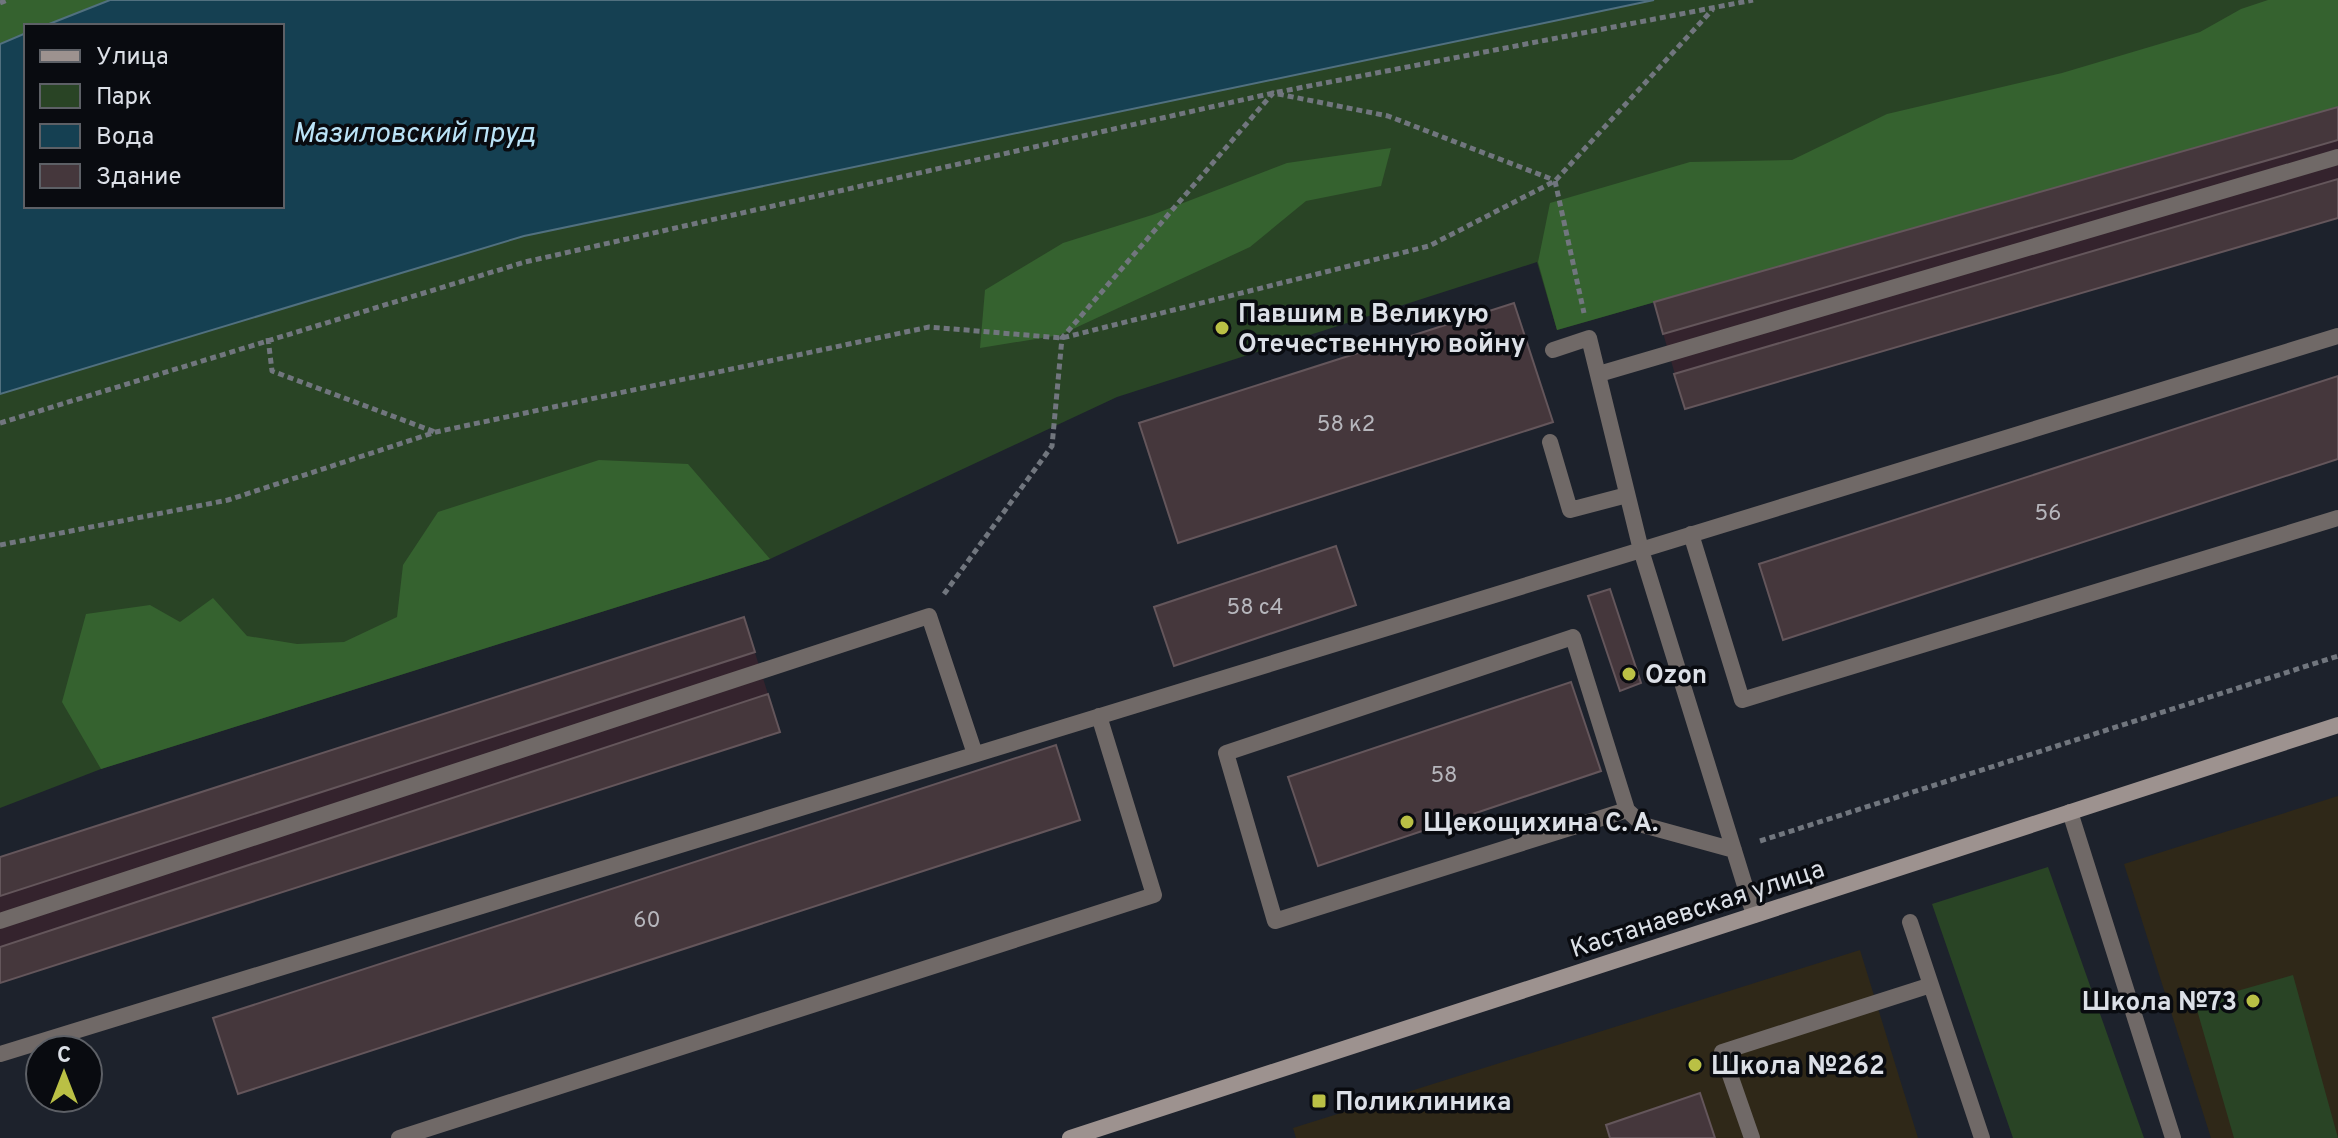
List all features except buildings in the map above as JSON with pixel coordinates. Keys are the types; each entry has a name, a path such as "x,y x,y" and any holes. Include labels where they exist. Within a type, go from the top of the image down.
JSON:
{"street":[{"name":"Кастанаевская улица","path":"1070,1138 2338,725"}],"lane":[{"path":"1599,374 2338,157"},
{"path":"0,1054 2338,336"},
{"path":"1553,350 1589,338 1641,550 1754,915"},
{"path":"1550,442 1570,510 1627,495"},
{"path":"1691,534 1742,700 2338,518"},
{"path":"0,921 929,616 975,754"},
{"path":"1627,810 1275,921 1226,753 1573,637 1627,810 1643,825 1734,850"},
{"path":"399,1138 1154,895 1099,716"},
{"path":"2070,812 2173,1138"},
{"path":"1910,922 1982,1138"},
{"path":"1752,1138 1722,1052 1931,985"}],"path":[{"path":"0,3 7,0"},
{"path":"0,423 268,338 525,262 1273,93 1753,0"},
{"path":"0,545 228,500 436,432 929,327 1062,338 1429,246 1555,181 1713,9"},
{"path":"1273,93 1388,116 1555,181"},
{"path":"929,616 1052,446 1062,338 1273,93"},
{"path":"1555,181 1589,338"},
{"path":"268,338 272,371 436,432"},
{"path":"1734,850 2338,656"}],"shaded area":[{"path":"2338,107 2338,218 1685,409 1654,302"},
{"path":"744,618 780,732 0,983 0,857"},
{"name":"Школа №73","path":"2338,796 2338,1138 2211,1138 2124,864"},
{"name":"Школа №262","path":"1860,950 1918,1138 1296,1138 1293,1128"}],"green space":[{"path":"0,0 110,0 49,24 24,24 24,34 0,44"},
{"path":"1654,0 2338,0 2338,107 1557,330 1537,262 1117,397 770,559 101,769 0,808 0,394 524,236"},
{"path":"2268,0 2338,0 2338,107 1557,330 1538,262 1550,203 1690,162 1792,160 1887,114 2062,73 2200,32 2241,9"},
{"path":"1391,148 1381,186 1306,201 1250,247 1060,335 980,348 985,290 1063,243 1152,215 1287,163"},
{"path":"599,460 688,464 770,559 101,769 62,702 86,614 150,605 180,622 213,598 247,636 297,644 344,642 397,617 403,565 438,512"},
{"path":"2048,867 2144,1138 2013,1138 1932,904"},
{"path":"2293,975 2338,1138 2234,1138 2195,1003"}],"water":[{"name":"Мазиловский пруд","path":"110,0 1654,0 524,236 0,394 0,44 24,34 24,208 284,208 284,24 49,24"}],"place":[{"name":"Павшим в Великую Отечественную войну","path":"1222,328"},
{"name":"Ozon","path":"1629,674"},
{"name":"Щекощихина С. А.","path":"1407,822"},
{"name":"Школа №73","path":"2253,1001"},
{"name":"Школа №262","path":"1695,1065"},
{"name":"Поликлиника","path":"1319,1101"}]}
